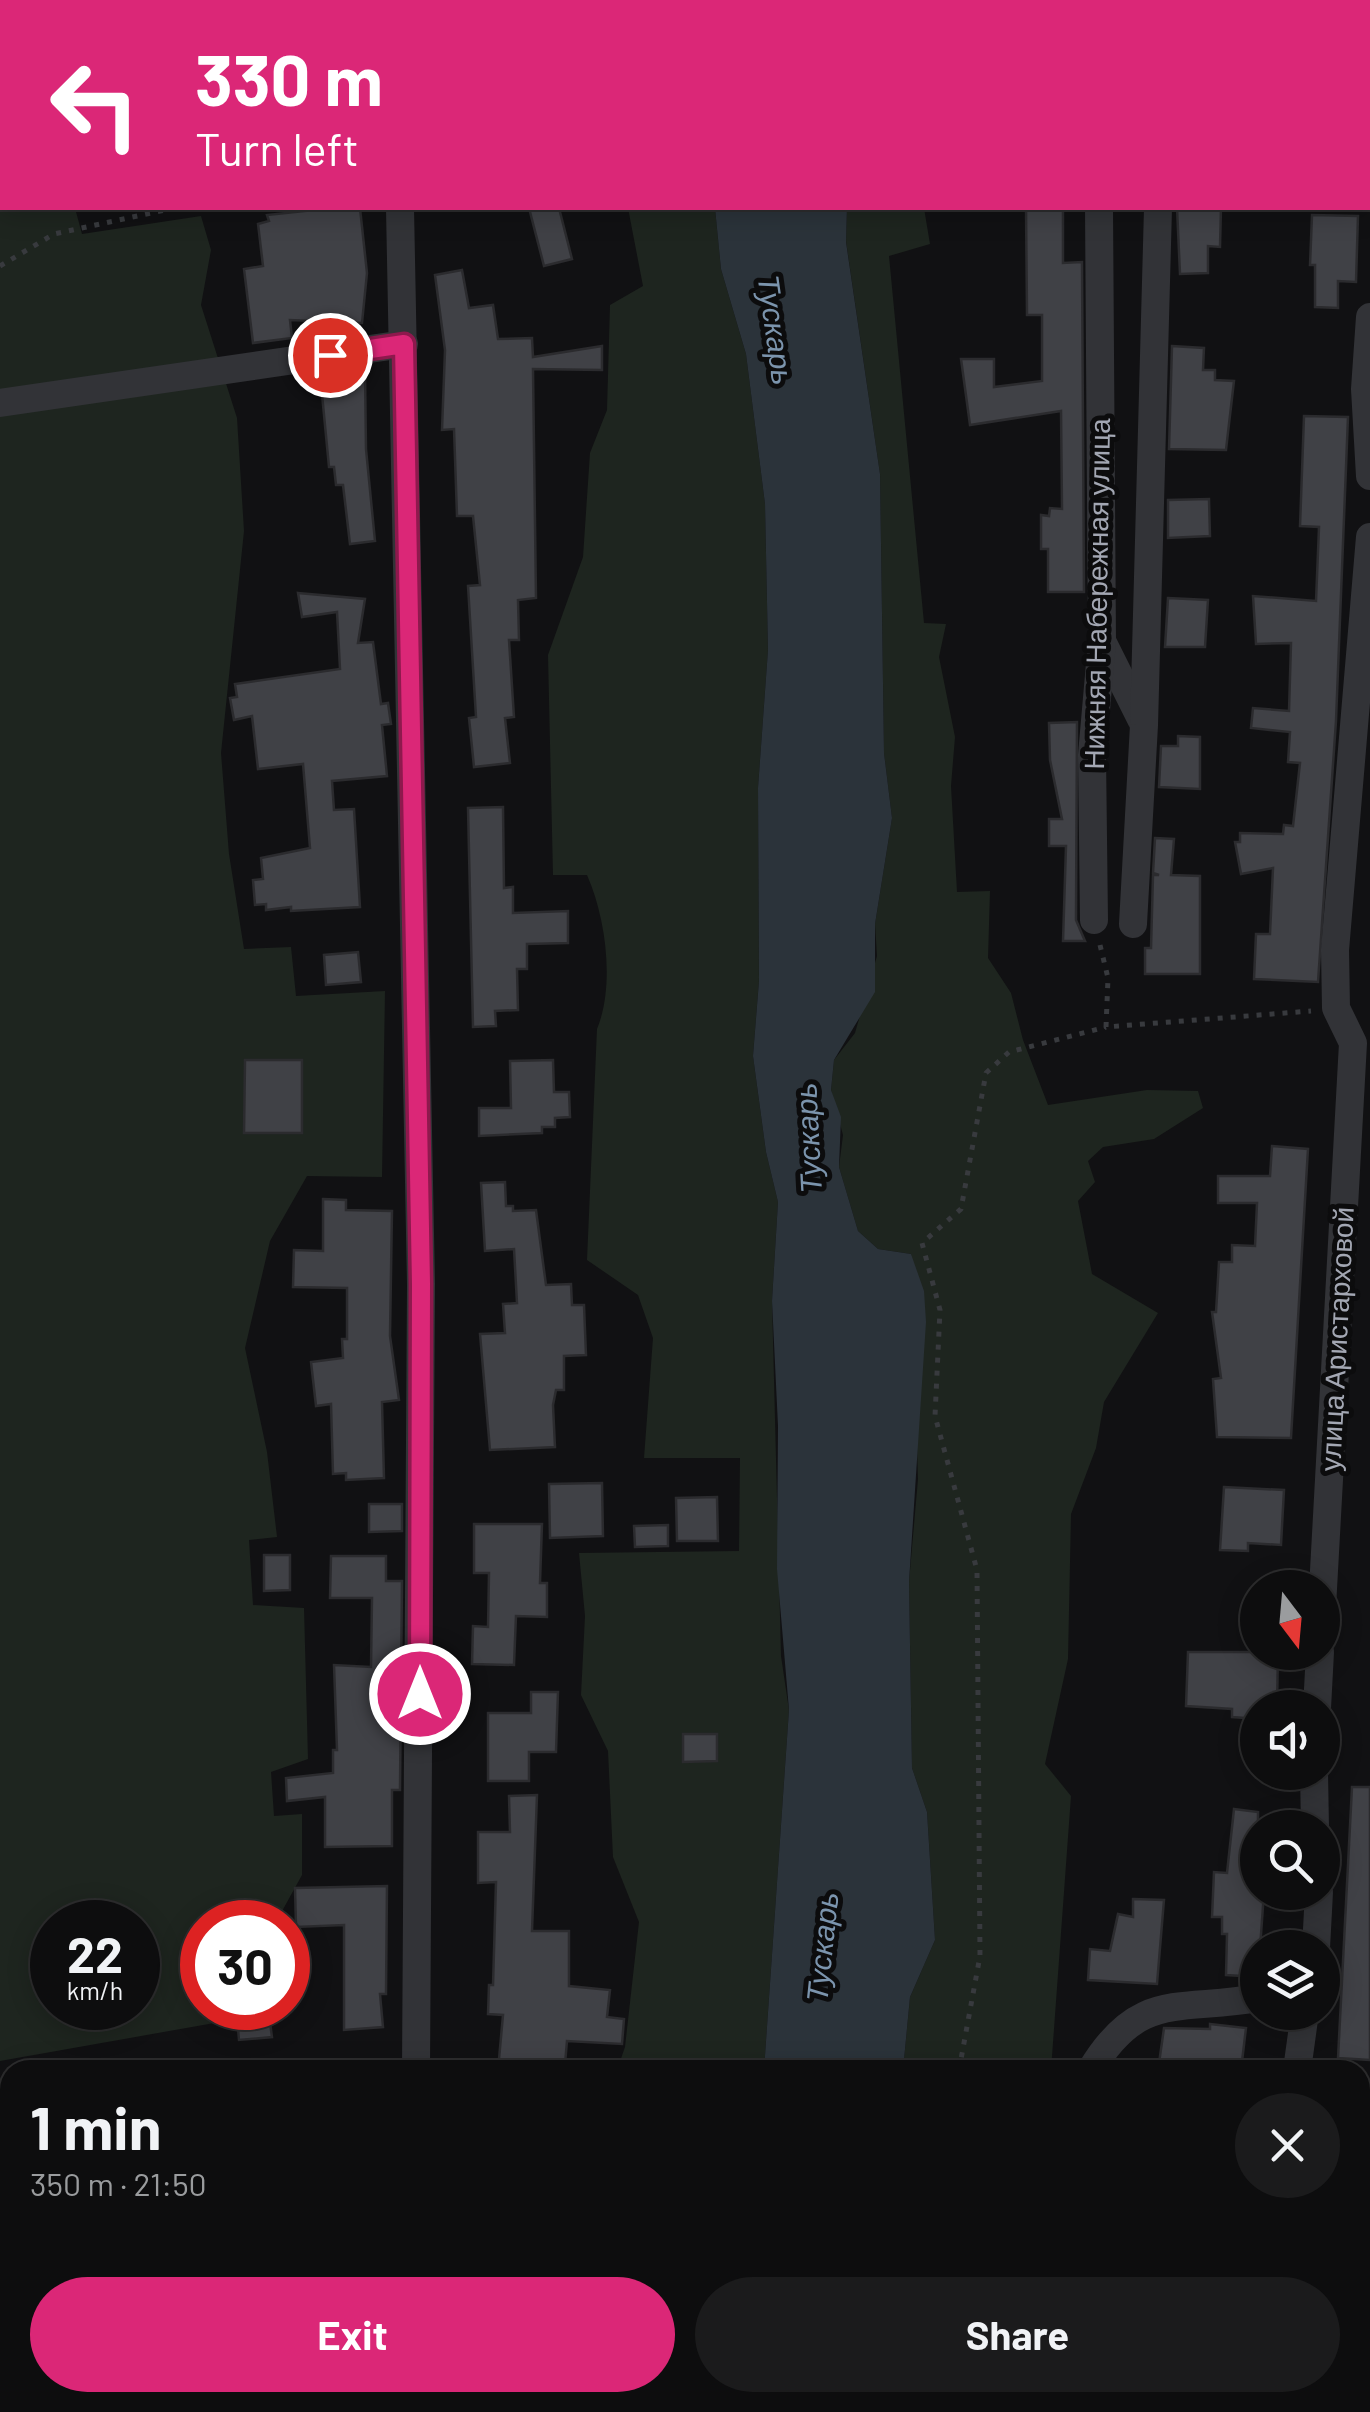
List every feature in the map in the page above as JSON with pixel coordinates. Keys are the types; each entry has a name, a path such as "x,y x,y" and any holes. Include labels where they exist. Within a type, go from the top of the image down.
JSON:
{"street":[{"path":"400,210 421,1284 416,2060"},
{"name":"Нижняя Набережная улица","path":"1094,920 1092,754 1102,641 1099,210"},
{"path":"1133,924 1144,725 1158,210"},
{"path":"1370,316 1365,389 1370,476"},
{"path":"0,403 404,344"},
{"name":"улица Аристарховой","path":"1325,1570 1362,1041 1336,1008 1335,950 1370,537"},
{"path":"1102,641 1144,725"},
{"path":"1099,2060 1134,2018 1157,2008 1240,2000"},
{"path":"1298,2060 1302,2030"}],"path":[{"path":"0,266 54,234 165,210"},
{"path":"1094,920 1108,978 1106,1027"},
{"path":"960,2060 980,1956 978,1570 936,1416 940,1310 922,1243 961,1209 972,1164 975,1113 986,1073 1009,1052 1106,1027 1327,1010 1362,1041"}],"shaded area":[{"path":"0,210 76,210 82,234 201,216 211,250 201,305 237,418 244,531 221,753 229,854 244,949 291,947 296,996 385,991 382,1177 307,1176 270,1241 245,1348 267,1452 277,1537 249,1540 253,1605 304,1608 308,1759 271,1772 274,1816 302,1814 302,1875 288,1900 180,1900 180,2029 0,2060"},
{"path":"628,210 715,210 721,269 746,354 765,504 768,650 758,788 759,981 753,1056 766,1152 778,1202 772,1301 781,1656 789,1710 765,2060 620,2060 639,1922 613,1857 608,1751 581,1695 585,1616 579,1553 739,1551 740,1458 644,1458 653,1338 638,1295 587,1260 597,1029 606,992 606,952 599,911 587,875 553,875 548,655 583,557 590,453 607,410 610,305 643,286"},
{"path":"847,210 924,210 930,244 889,256 924,623 946,624 939,657 955,737 951,786 957,892 990,891 988,958 1011,993 1023,1040 1048,1105 1147,1090 1198,1091 1203,1108 1154,1139 1103,1147 1088,1161 1095,1182 1078,1201 1092,1274 1158,1313 1104,1402 1096,1448 1071,1514 1068,1659 1045,1764 1071,1796 1052,2060 904,2060 910,1997 935,1940 927,1812 912,1768 909,1582 918,1479 911,1254 878,1249 858,1231 839,1167 843,1135 831,1090 834,1060 855,1033 877,956 875,924 892,818 884,753 880,474 846,241"}],"water":[{"name":"Тускарь","path":"715,210 847,210 846,242 880,474 884,753 892,818 875,924 875,992 834,1060 831,1090 841,1117 839,1167 858,1231 878,1249 911,1254 924,1291 926,1322 909,1582 912,1768 927,1812 935,1940 910,1997 904,2060 765,2060 789,1710 777,1569 778,1426 772,1301 778,1202 766,1152 753,1056 759,981 758,788 768,650 765,504 746,354 721,269"}],"building":[{"path":"360,210 367,273 362,323 290,320 292,338 253,343 244,269 263,266 258,224 269,221 267,215"},
{"path":"530,210 560,210 572,259 544,266"},
{"path":"1026,210 1063,210 1063,263 1082,262 1084,592 1048,592 1048,549 1041,549 1041,515 1049,516 1050,508 1062,509 1061,411 970,425 961,359 994,359 994,387 1042,381 1042,315 1027,315"},
{"path":"1177,210 1221,210 1220,247 1208,246 1208,273 1180,274"},
{"path":"1312,215 1358,216 1356,282 1338,281 1338,308 1315,307 1315,265 1310,265"},
{"path":"462,270 469,308 493,305 498,339 532,338 533,357 602,346 602,370 533,369 536,598 518,600 519,640 509,640 514,717 505,718 510,763 474,767 469,718 476,717 468,586 480,585 473,516 457,516 454,429 442,430 445,350 435,275"},
{"path":"1172,346 1204,348 1203,370 1215,370 1215,380 1234,381 1226,450 1169,449"},
{"path":"341,371 365,371 366,449 375,541 350,544 343,485 336,485 334,467 329,467 322,394 342,395"},
{"path":"1304,416 1348,417 1336,721 1318,982 1254,979 1256,934 1270,934 1273,868 1241,874 1235,842 1240,842 1240,833 1283,834 1284,825 1293,826 1300,763 1288,762 1290,732 1251,728 1253,708 1289,711 1291,643 1256,644 1253,596 1316,601 1319,527 1300,526"},
{"path":"1209,499 1210,536 1168,538 1168,500"},
{"path":"298,593 365,599 358,643 373,642 381,704 388,703 391,724 382,725 387,776 332,781 334,810 354,809 360,907 291,911 291,907 266,910 266,904 255,905 253,880 263,879 261,858 310,848 303,764 258,769 252,716 234,720 230,698 237,697 235,684 340,669 337,612 302,617"},
{"path":"1168,598 1208,600 1205,647 1165,647"},
{"path":"1077,722 1076,920 1085,941 1063,941 1066,846 1049,846 1049,819 1062,819 1050,760 1049,723"},
{"path":"1178,736 1200,737 1200,789 1159,787 1161,746 1178,746"},
{"path":"503,807 504,888 513,887 513,913 568,911 568,943 527,944 527,969 517,969 518,1010 495,1011 496,1026 473,1027 468,808"},
{"path":"1155,838 1174,839 1171,875 1200,876 1200,974 1145,974 1145,948 1151,948 1153,875 1159,875 1153,873"},
{"path":"358,952 361,982 326,985 324,955"},
{"path":"245,1060 302,1060 302,1133 244,1133"},
{"path":"553,1060 554,1092 569,1092 570,1117 555,1118 555,1127 542,1127 542,1133 479,1136 479,1108 511,1108 510,1061"},
{"path":"1272,1146 1308,1149 1291,1438 1217,1437 1213,1379 1221,1378 1212,1312 1216,1312 1219,1262 1232,1262 1232,1245 1255,1246 1257,1203 1218,1203 1218,1176 1270,1176"},
{"path":"505,1182 506,1206 513,1206 513,1211 536,1210 546,1285 571,1284 572,1305 584,1305 586,1355 564,1356 564,1390 556,1390 553,1405 555,1447 490,1450 480,1334 505,1333 503,1304 517,1303 514,1249 485,1251 481,1183"},
{"path":"323,1199 346,1200 346,1210 392,1211 390,1336 399,1400 382,1402 384,1478 346,1480 346,1473 333,1474 331,1404 316,1406 311,1362 343,1358 342,1339 347,1339 347,1288 293,1287 294,1250 323,1251"},
{"path":"602,1483 603,1536 550,1538 549,1484"},
{"path":"1224,1487 1284,1490 1281,1545 1248,1543 1248,1551 1220,1550"},
{"path":"717,1497 718,1541 677,1541 676,1498"},
{"path":"369,1504 402,1504 402,1531 369,1532"},
{"path":"474,1524 542,1524 540,1583 547,1583 547,1617 516,1616 514,1665 472,1664 473,1626 488,1627 489,1573 474,1573"},
{"path":"668,1525 668,1546 635,1547 634,1526"},
{"path":"264,1555 290,1555 290,1590 264,1591"},
{"path":"331,1556 386,1556 386,1581 402,1581 400,1790 392,1790 392,1846 325,1847 325,1797 287,1801 286,1778 333,1773 333,1750 337,1750 334,1665 371,1667 372,1598 330,1598"},
{"path":"1188,1652 1240,1652 1240,1670 1278,1670 1277,1690 1240,1690 1240,1718 1232,1717 1232,1709 1186,1706"},
{"path":"531,1692 558,1692 556,1752 529,1752 529,1781 488,1781 488,1713 531,1713"},
{"path":"683,1734 717,1734 717,1761 683,1762"},
{"path":"1352,1787 1370,1787 1370,2060 1338,2058"},
{"path":"537,1795 532,1931 569,1931 569,1986 610,1990 607,2017 624,2019 622,2044 567,2041 565,2060 499,2060 503,2015 488,2014 489,1985 493,1985 496,1882 478,1883 478,1832 510,1832 509,1796"},
{"path":"1234,1809 1242,1810 1240,1910 1263,1910 1261,1930 1240,1930 1240,1976 1226,1975 1227,1934 1222,1934 1222,1917 1212,1917 1214,1872 1227,1873"},
{"path":"387,1886 386,1994 380,1994 383,2027 344,2030 344,1925 310,1926 310,1900 295,1900 295,1888"},
{"path":"1133,1899 1164,1900 1157,1984 1088,1980 1090,1949 1110,1951 1118,1914 1133,1917"},
{"path":"1210,2024 1240,2027 1246,2030 1242,2060 1159,2060 1164,2028 1210,2029"},
{"path":"238,2030 271,2030 272,2037 239,2040"}],"route":[{"path":"330,355 404,344 421,1284 420,1694"}]}
